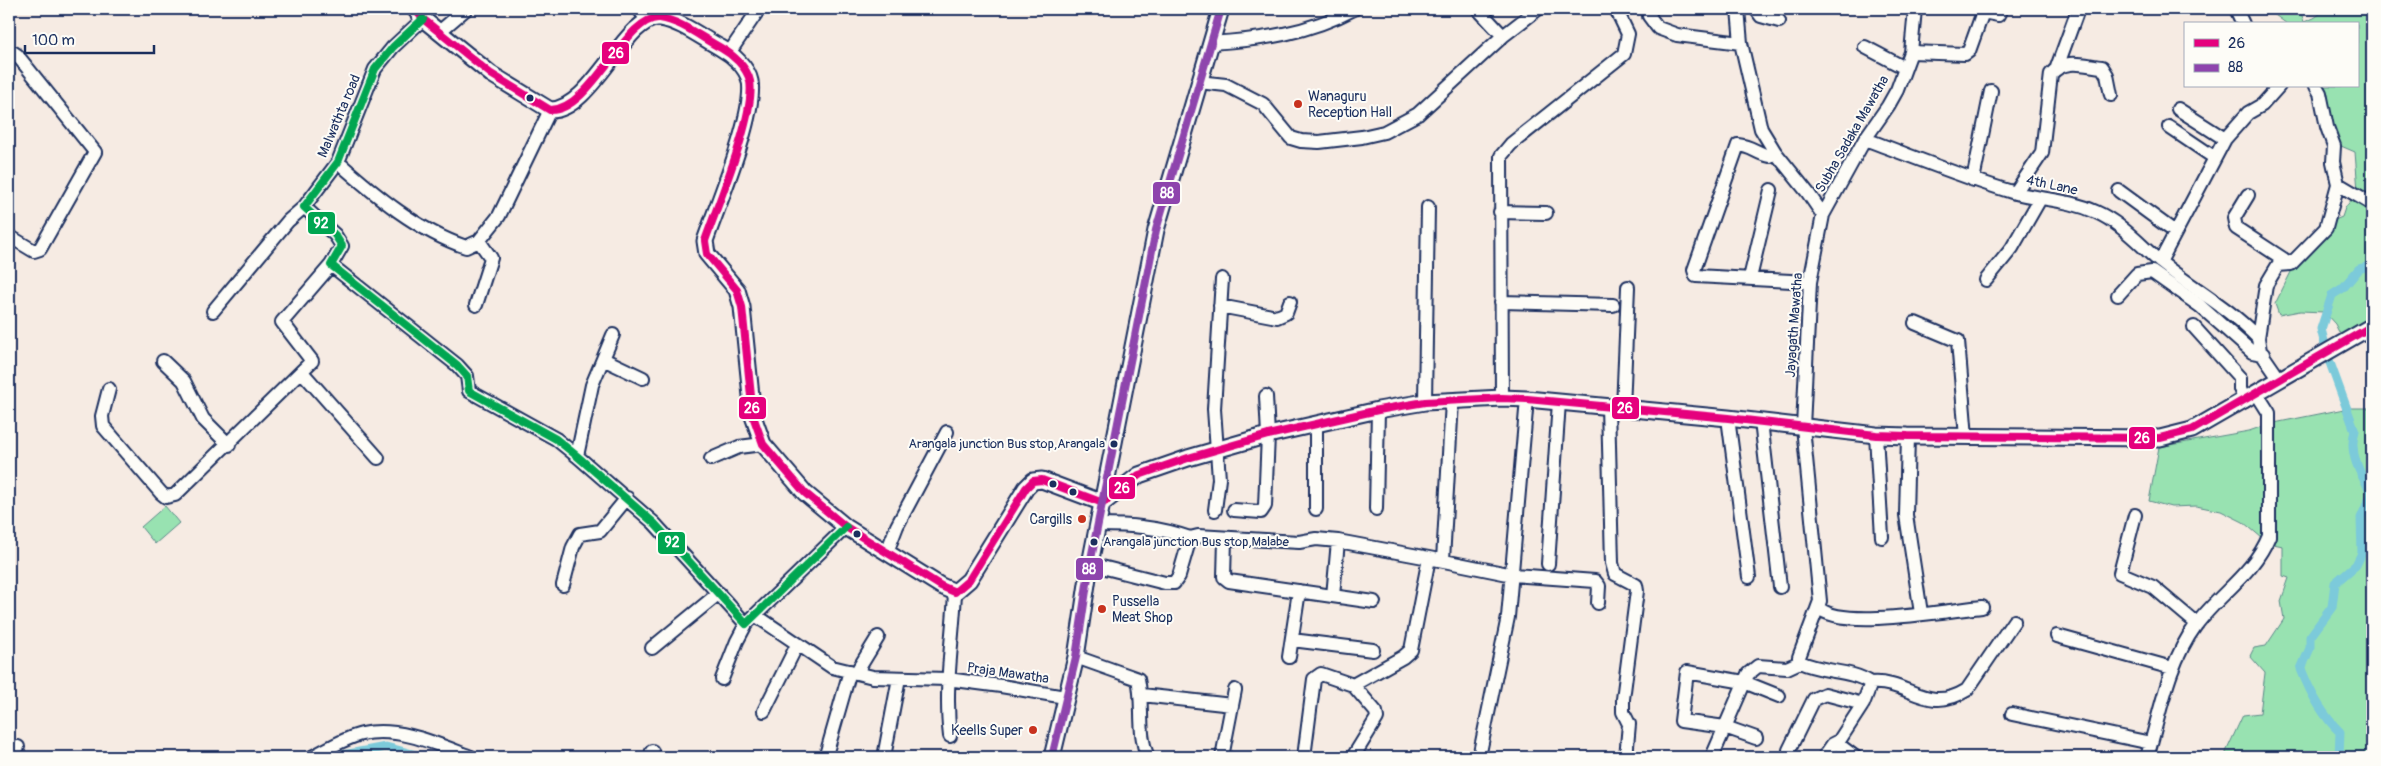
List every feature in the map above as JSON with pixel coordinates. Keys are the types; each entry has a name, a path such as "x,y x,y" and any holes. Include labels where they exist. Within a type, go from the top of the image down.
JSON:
{"main road":[{"path":"1052,757 1065,696 1076,657 1090,564 1156,230 1221,9"},
{"path":"419,14 491,74 550,110 558,110 585,91 630,35 643,14 674,22 729,53 743,67 750,80 750,101 743,130 704,241 708,254 736,290 742,306 754,416 763,444 805,493 846,527 941,586 954,592 969,580 1026,488 1034,482 1042,480 1103,503"},
{"path":"1106,483 1139,475 1217,449 1268,435 1378,410 1424,402 1502,398 1615,407 1908,436 1966,438 2160,438 2192,430 2372,326"},
{"path":"1103,503 1139,475"}],"street":[{"path":"439,32 466,9"},
{"path":"729,53 759,9"},
{"path":"1210,43 1255,40 1311,28 1354,9"},
{"path":"1478,9 1503,36"},
{"path":"1651,9 1649,16 1658,28 1677,35 1741,43"},
{"path":"1738,9 1741,43 1761,129 1775,152 1823,215"},
{"path":"1756,9 1761,16 1779,21"},
{"path":"1911,52 1965,54 1969,50 1983,12 1998,15 2001,9"},
{"path":"2236,9 2242,22"},
{"path":"1502,398 1501,156 1511,144 1624,54 1628,34 1616,10"},
{"name":"Subha Sadaka Mawatha","path":"1823,215 1865,139 1888,106 1905,68 1911,52 1911,10"},
{"path":"1198,82 1226,85 1263,104 1291,138 1301,141 1319,142 1362,137 1384,132 1418,114 1503,36 1534,12"},
{"name":"Malwathta road","path":"213,311 288,221 304,207 338,162 375,69 419,14"},
{"path":"2015,193 2042,153 2051,74 2057,67 2076,15"},
{"path":"1865,47 1905,68"},
{"path":"9,57 14,53 17,56 95,152 40,249 34,251 9,236"},
{"path":"2057,67 2067,63 2102,68 2107,75 2110,95"},
{"path":"2160,262 2225,139 2248,113 2262,105 2277,88"},
{"path":"2280,380 2260,351 2258,338 2266,285 2278,265 2291,264 2326,228 2338,184 2333,162 2334,146 2317,88"},
{"path":"1974,180 1991,91"},
{"path":"2178,108 2225,139"},
{"path":"338,162 379,199 451,242 466,247 479,242 499,216 550,110"},
{"path":"2170,126 2215,158"},
{"name":"4th Lane","path":"1865,139 1974,180 2015,193 2063,200 2097,212 2120,226 2160,262 2238,317 2258,338"},
{"path":"1775,152 1770,156 1763,155 1750,146 1738,145 1694,270 1696,276 1810,282"},
{"path":"2338,184 2372,204"},
{"path":"1750,278 1771,190"},
{"path":"2119,191 2175,232"},
{"path":"2248,195 2234,218 2236,228 2291,264"},
{"path":"1986,280 2012,248 2040,198"},
{"path":"109,389 102,416 103,426 166,497 175,495 229,445 312,361 282,322 331,265 342,246 335,235 304,207"},
{"path":"1424,402 1428,207"},
{"path":"1500,212 1546,213"},
{"name":"Jayagath Mawatha","path":"1819,608 1820,601 1803,427 1810,282 1823,215"},
{"path":"476,304 491,258 479,242"},
{"path":"331,265 457,365 467,376 469,391 556,439 627,498 654,523 746,624"},
{"path":"2118,294 2137,274 2152,272 2200,306 2252,352 2263,354"},
{"path":"1215,510 1219,479 1214,410 1222,279"},
{"path":"1626,757 1629,724 1623,712 1623,699 1637,590 1636,585 1615,574 1612,563 1615,407 1628,287"},
{"path":"1220,306 1277,317 1286,313 1290,302"},
{"path":"1501,302 1613,305"},
{"path":"1915,323 1958,341 1966,438"},
{"path":"2147,757 2158,707 2178,652 2197,624 2253,564 2269,536 2269,413 2240,389 2240,378 2194,327"},
{"path":"577,456 592,385 613,335"},
{"path":"603,359 643,378"},
{"path":"163,361 184,381 204,419 229,445"},
{"path":"302,372 378,458"},
{"path":"1234,510 1261,512 1264,510 1268,435 1266,396"},
{"path":"1479,757 1508,617 1527,399"},
{"path":"1443,560 1452,401"},
{"path":"1548,564 1559,402"},
{"path":"1376,510 1378,410"},
{"path":"1728,418 1749,577"},
{"path":"1761,421 1780,587"},
{"path":"1316,425 1316,510"},
{"path":"887,552 897,526 947,432"},
{"path":"1876,434 1882,537"},
{"path":"1908,436 1906,515 1921,613"},
{"path":"711,460 739,447 763,444"},
{"path":"563,585 573,547 580,534 600,531 627,498"},
{"path":"2135,515 2120,573 2153,587 2197,624"},
{"path":"1098,525 1147,526 1167,529 1190,538 1299,542 1316,539 1338,541 1513,575 1595,581 1599,586 1598,603"},
{"path":"722,679 746,624 846,527"},
{"path":"1090,564 1165,583 1174,583 1179,576 1190,538"},
{"path":"1225,539 1224,577 1229,581 1374,602"},
{"path":"1333,596 1338,541"},
{"path":"1353,685 1403,657 1411,650 1429,558"},
{"path":"1290,657 1299,591"},
{"name":"Praja Mawatha","path":"947,679 953,628 954,592"},
{"path":"652,648 719,593"},
{"path":"1800,662 1799,657 1819,608 1824,613 1861,620 1982,607"},
{"name":"Praja Mawatha","path":"755,615 832,667 873,677 947,679 1065,696"},
{"path":"1800,662 1809,667 1859,675 1871,683 1894,685 1931,700 1959,695 1967,690 2014,621"},
{"path":"2057,636 2172,668"},
{"path":"826,755 853,672 878,637"},
{"path":"1292,640 1373,650"},
{"path":"764,712 797,645"},
{"path":"1076,657 1138,679 1142,695 1142,744 1148,757"},
{"path":"1712,757 1748,674 1758,666 1787,668 1800,662"},
{"path":"1756,738 1725,727 1681,721 1687,672 1744,682 1779,696"},
{"path":"1304,757 1314,679 1321,674 1353,685 1376,712 1377,718 1353,757"},
{"path":"884,757 899,678"},
{"path":"947,679 950,736"},
{"path":"1824,757 1833,744 1839,741 1863,704 1871,683"},
{"path":"1222,757 1234,690"},
{"path":"1790,757 1789,750 1814,698 1825,694 1863,704"},
{"path":"1142,695 1232,705"},
{"path":"2012,714 2151,742"},
{"path":"312,757 360,734 382,732 407,736 471,757"},
{"path":"1839,741 1843,749 1855,757"}],"green space":[{"path":"2267,9 2300,9 2304,22 2284,22"},
{"path":"2327,9 2372,9 2372,320 2342,338 2335,324 2324,312 2300,311 2279,315 2275,304 2292,270 2328,223 2342,217 2345,208 2358,191 2355,152 2341,146 2330,129 2319,88 2358,88 2358,22 2304,22"},
{"path":"2349,408 2372,408 2372,757 2227,757 2226,752 2243,715 2260,713 2265,673 2250,656 2254,648 2266,646 2284,619 2281,601 2289,578 2283,576 2283,546 2268,543 2243,522 2221,511 2196,506 2171,507 2149,501 2159,447 2249,431 2269,424"},
{"path":"165,506 179,523 155,544 141,527"}],"waterway":[{"path":"2325,345 2321,329 2332,295 2343,288 2359,269 2372,265"},
{"path":"2329,360 2355,431 2353,447 2356,463 2372,493"},
{"path":"2339,757 2340,732 2317,703 2301,669 2310,648 2310,637 2332,607 2335,583 2356,565 2362,553 2361,518 2372,493"},
{"path":"333,757 386,747 424,757"}],"transit line":[{"name":"26","path":"415,9 423,19 491,74 550,110 565,106 580,95 634,31 647,21 660,18 676,23 725,51 739,62 746,71 750,81 747,115 742,137 705,241 707,254 737,290 742,307 753,416 763,444 805,493 846,527 941,586 955,592 969,580 1026,488 1033,481 1042,480 1103,503 1139,475 1188,458 1268,435 1378,410 1425,402 1502,398 1728,418 1876,435 2160,438 2192,430 2372,326"},
{"name":"88","path":"1052,757 1076,657 1090,564 1156,230 1221,9"},
{"name":"92","path":"423,19 393,47 375,69 338,162 304,207 335,235 342,246 331,265 457,365 467,376 469,391 556,439 577,456 654,523 746,624 846,527"}],"place":[{"name":"Wanaguru Reception Hall","path":"1298,104"},
{"name":"Arangala junction Bus stop,Arangala","path":"1114,444"},
{"name":"Cargills","path":"1082,519"},
{"name":"Arangala junction Bus stop,Malabe","path":"1094,542"},
{"name":"Pussella Meat Shop","path":"1102,609"},
{"name":"Keells Super","path":"1033,730"}]}
